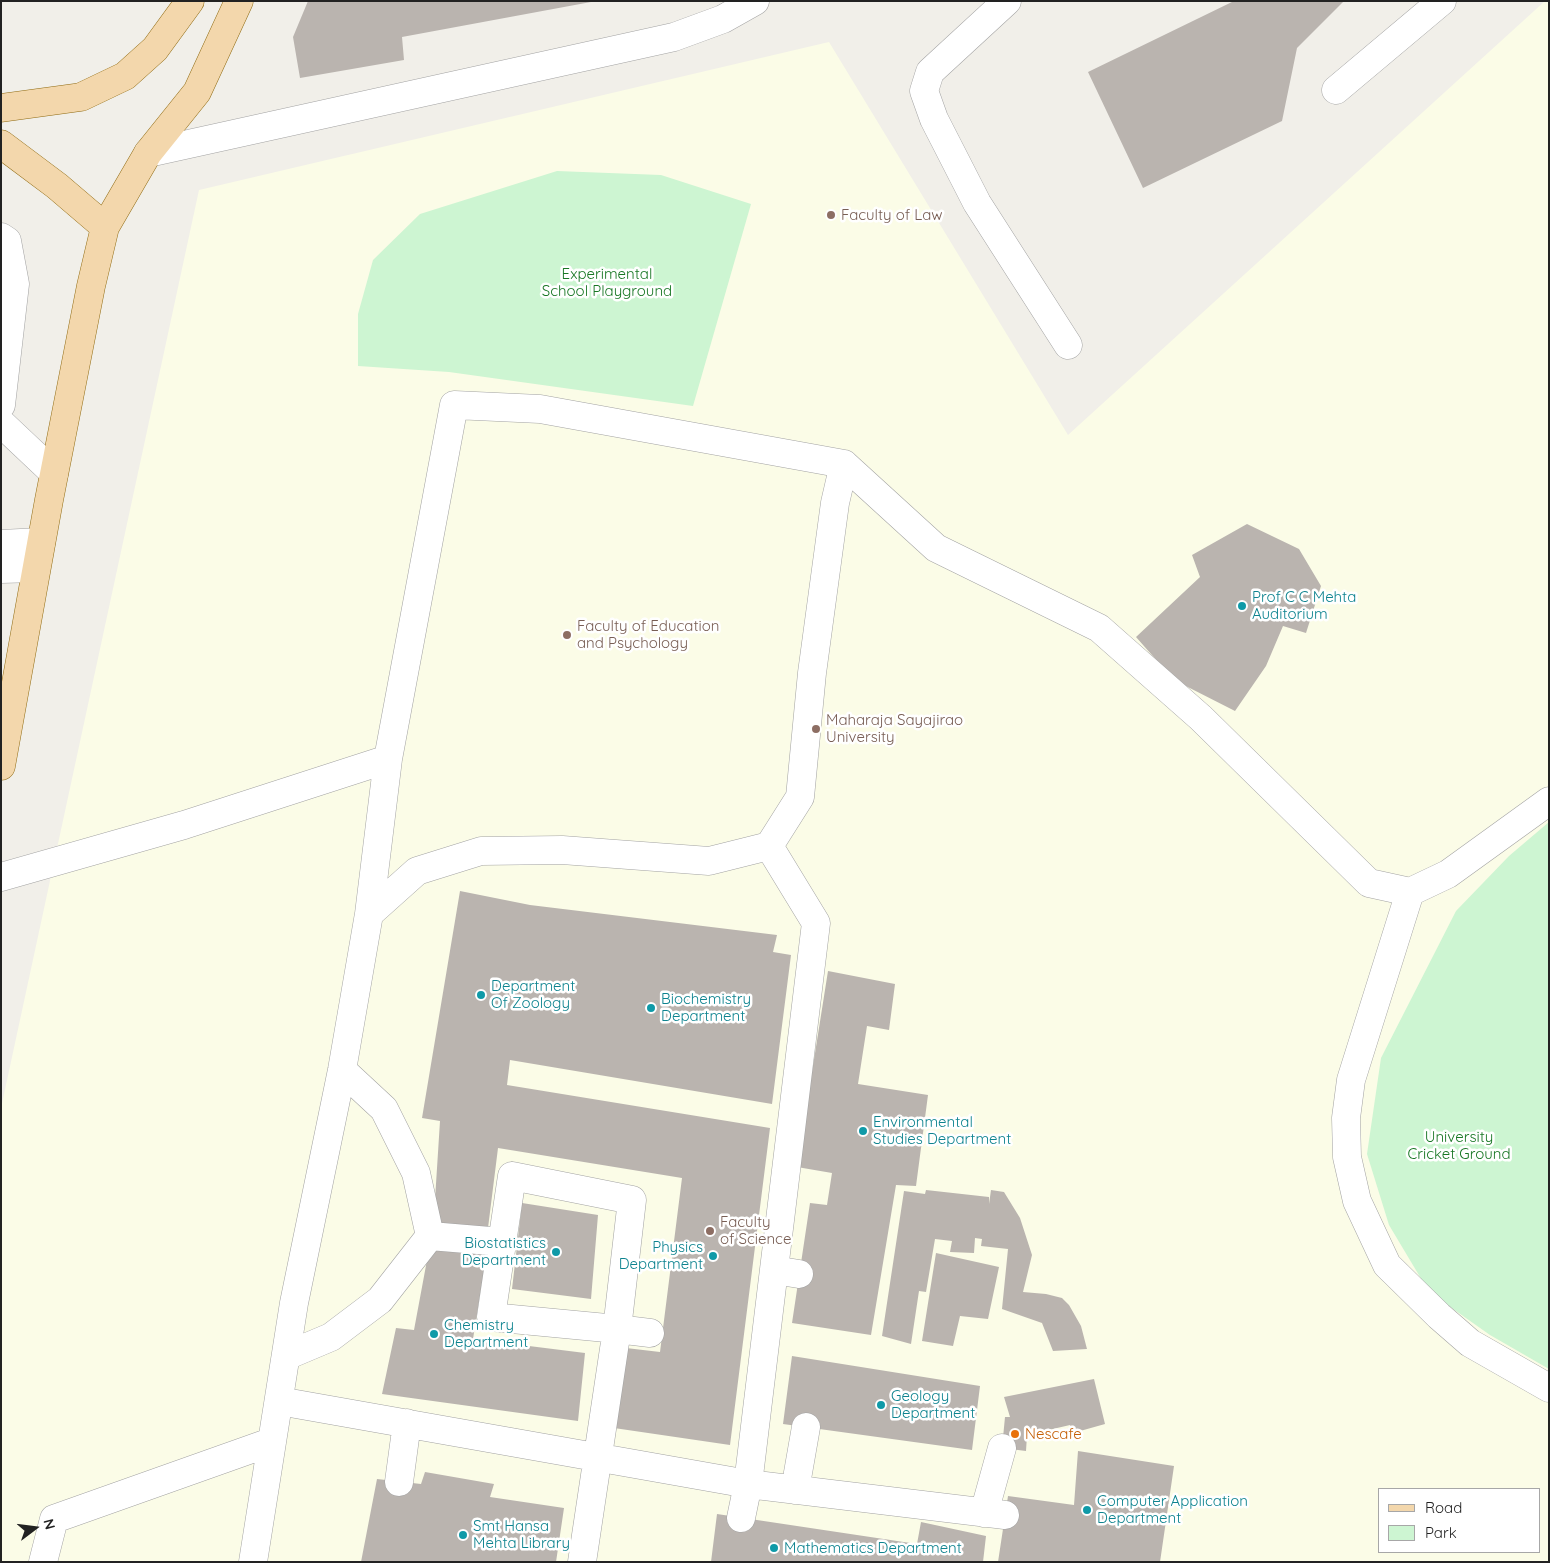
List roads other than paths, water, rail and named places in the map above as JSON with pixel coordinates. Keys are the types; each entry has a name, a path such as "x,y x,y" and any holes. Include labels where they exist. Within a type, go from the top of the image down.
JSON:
{"main road":[{"path":"1,108 81,97 125,76 155,50 190,1"},
{"path":"1,766 54,473 91,286 105,227 148,154 197,92 239,1"},
{"path":"1,144 57,186 105,227"}],"street":[{"path":"148,154 674,37 723,19 754,1"},
{"path":"1007,1 930,72 924,91 934,119 977,204 1068,345"},
{"path":"1336,90 1442,1"},
{"path":"1,405 8,285 3,240"},
{"path":"253,1562 294,1303 342,1070 369,914 388,760 454,405 540,409 844,464 936,548 1099,628 1201,718 1369,883 1410,892 1448,874 1549,801"},
{"path":"1,422 54,473"},
{"path":"369,914 417,871 481,851 562,850 709,861 769,846 800,797 813,664 835,503 844,464"},
{"path":"1,544 39,555"},
{"path":"1,569 39,555"},
{"path":"1,877 184,825 388,760"},
{"path":"741,1518 786,1272 816,923 769,846"},
{"path":"1410,892 1350,1080 1346,1118 1347,1157 1357,1201 1387,1265 1439,1316 1470,1343 1549,1388"},
{"path":"342,1070 384,1109 416,1173 430,1236"},
{"path":"582,1562 599,1458 598,1387 618,1329 632,1200 512,1176 491,1317 618,1329 650,1334"},
{"path":"430,1236 502,1242"},
{"path":"286,1356 331,1337 380,1300 430,1236"},
{"path":"279,1401 942,1517 995,1514 1002,1448"},
{"path":"399,1482 407,1423"},
{"path":"795,1490 806,1427"},
{"path":"43,1562 54,1519 271,1442"}],"place":[{"name":"Faculty of Law","path":"831,215"},
{"name":"Prof C C Mehta Auditorium","path":"1242,606"},
{"name":"Faculty of Education and Psychology","path":"567,635"},
{"name":"Maharaja Sayajirao University","path":"816,729"},
{"name":"Department Of Zoology","path":"481,995"},
{"name":"Biochemistry Department","path":"651,1008"},
{"name":"Environmental Studies Department","path":"863,1131"},
{"name":"Faculty of Science","path":"710,1231"},
{"name":"Biostatistics Department","path":"556,1252"},
{"name":"Physics Department","path":"713,1256"},
{"name":"Chemistry Department","path":"434,1334"},
{"name":"Geology Department","path":"881,1405"},
{"name":"Nescafe","path":"1015,1434"},
{"name":"Computer Application Department","path":"1087,1510"},
{"name":"Smt Hansa Mehta Library","path":"463,1535"},
{"name":"Mathematics Department","path":"774,1548"}],"park label":[{"name":"Experimental School Playground","path":"607,282"},
{"name":"University Cricket Ground","path":"1459,1146"}]}
